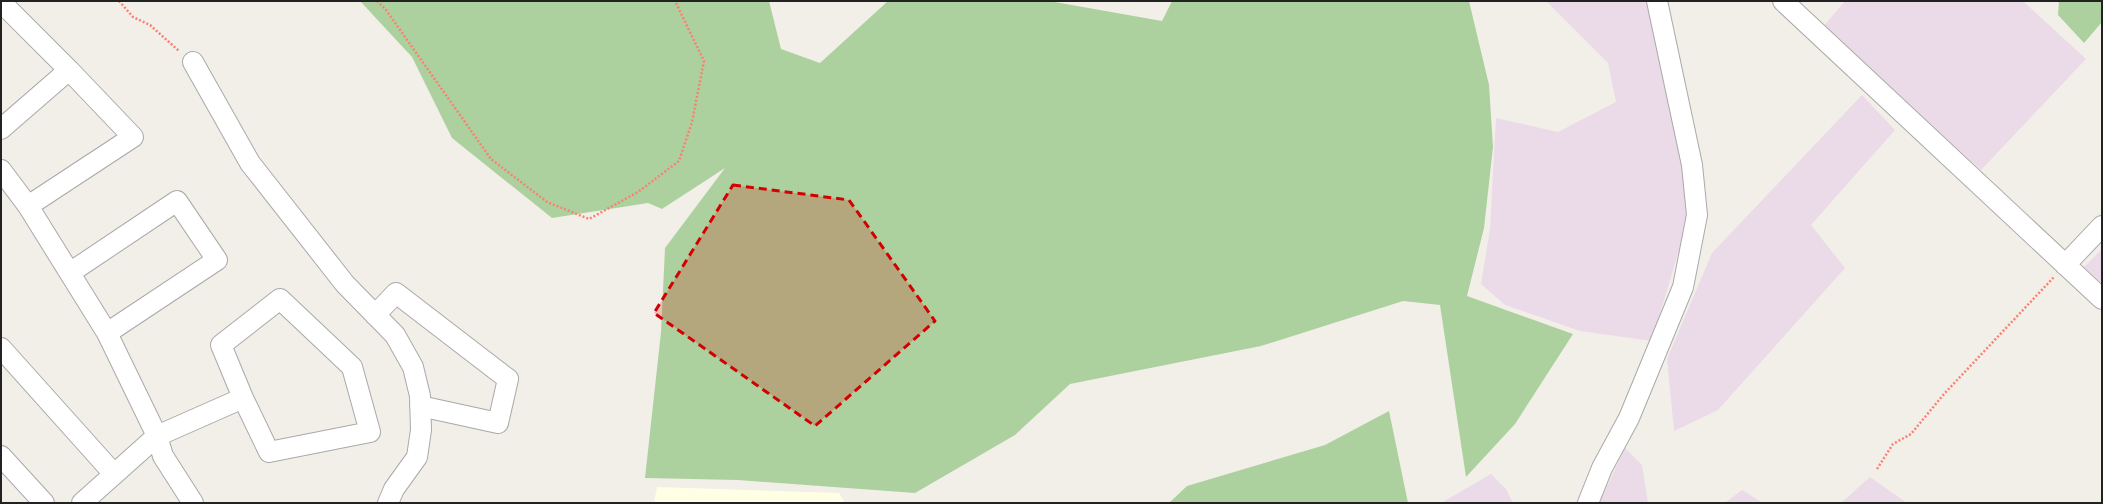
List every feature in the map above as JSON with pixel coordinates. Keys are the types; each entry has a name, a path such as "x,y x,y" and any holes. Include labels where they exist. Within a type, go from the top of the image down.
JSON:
{"street":[{"path":"1588,503 1602,468 1629,418 1683,287 1697,214 1692,165 1657,1"},
{"path":"1783,1 2102,299"},
{"path":"1,6 3,4 133,137 28,206"},
{"path":"193,62 250,163 345,284 395,335 413,367 420,406 422,430 417,457 394,489 388,503"},
{"path":"1,129 69,70"},
{"path":"1,170 28,206 107,333 157,436 163,456 193,503"},
{"path":"70,272 177,201 217,260 107,333"},
{"path":"2065,265 2102,226"},
{"path":"375,315 396,293 508,379 498,423 420,406"},
{"path":"280,299 352,367 370,432 269,452 243,398 221,345 280,299"},
{"path":"1,348 114,474"},
{"path":"82,503 157,436 243,398"},
{"path":"1,456 44,503"}],"path":[{"path":"119,1 133,17 150,25 193,62"},
{"path":"377,1 386,10 491,160 547,202 589,219 638,192 679,161 692,122 704,61 675,1"},
{"path":"1878,469 1893,444 1911,434 1944,394 2065,265"}],"highlighted area":[{"path":"733,185 849,200 935,321 815,426 654,313"}],"shaded area":[{"path":"1546,1 1647,1 1691,209 1652,341 1580,331 1505,305 1481,284 1490,229 1496,118 1558,132 1616,102 1608,63"},
{"path":"1845,1 2023,1 2086,59 1981,170 1822,28"},
{"path":"1862,95 1895,130 1811,225 1845,268 1718,410 1674,431 1667,359 1712,253"},
{"path":"2102,249 2102,284 2084,267"},
{"path":"1625,448 1642,465 1648,503 1599,503"},
{"path":"1491,474 1506,489 1513,503 1441,503"},
{"path":"1870,477 1907,503 1841,503"},
{"path":"657,487 839,493 845,503 654,503"},
{"path":"1742,490 1763,503 1726,502"}],"green space":[{"path":"360,1 769,1 781,49 820,63 888,1 1049,1 1162,21 1172,1 1469,1 1489,85 1493,147 1484,228 1467,296 1573,334 1515,424 1466,477 1440,305 1403,301 1261,346 1070,384 1015,435 915,493 738,480 645,478 661,332 665,248 725,168 662,209 648,203 552,218 452,138 412,57"},
{"path":"2059,1 2102,1 2102,22 2084,43 2058,15"},
{"path":"1389,411 1408,503 1169,503 1187,486 1325,445"}]}
